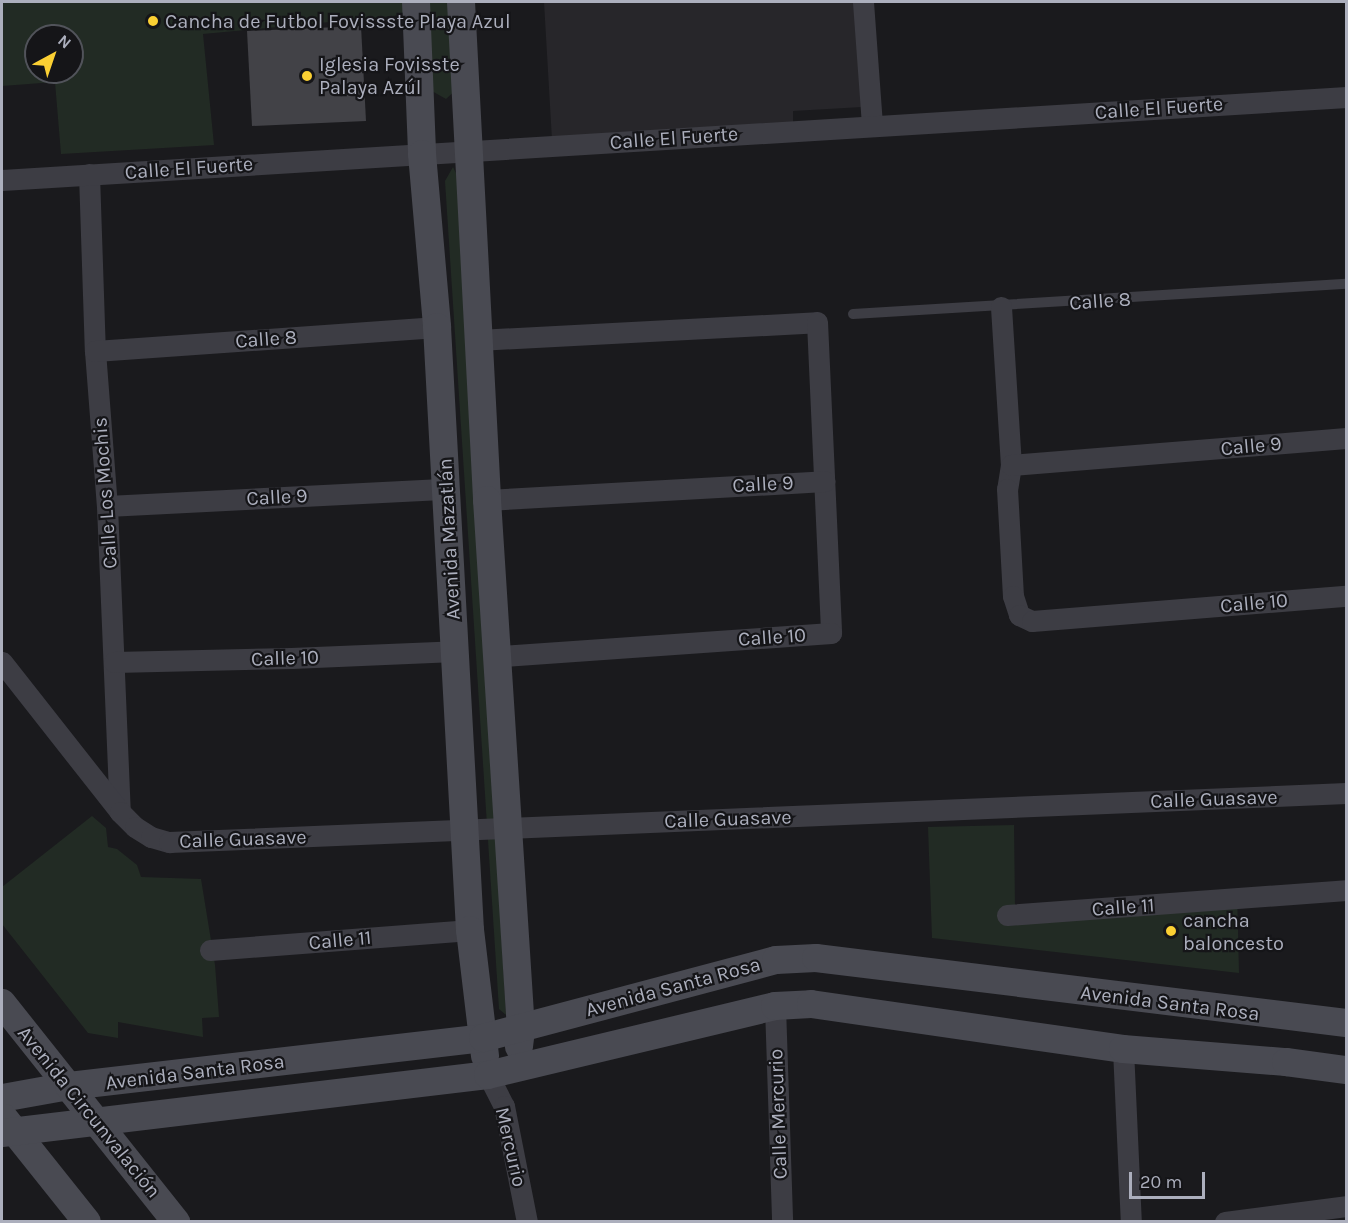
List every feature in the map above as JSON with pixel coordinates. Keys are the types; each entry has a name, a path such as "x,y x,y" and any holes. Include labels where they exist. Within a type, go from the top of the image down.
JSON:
{"main road":[{"name":"Avenida Mazatlán","path":"416,2 422,154 437,327 470,930 488,1075"},
{"name":"Avenida Mazatlán","path":"461,2 487,500 499,656 520,1030 517,1067"},
{"name":"Avenida Santa Rosa","path":"2,1098 69,1086 483,1038 520,1030 746,966 776,960 816,958 1347,1023"},
{"name":"Avenida Circunvalación","path":"2,1004 176,1221"},
{"name":"Avenida Santa Rosa","path":"5,1126 96,1120 488,1075 775,1006 811,1004 1124,1049 1286,1062 1347,1070"},
{"path":"5,1126 87,1221"}],"street":[{"path":"863,2 872,126"},
{"name":"Calle El Fuerte","path":"2,180 1347,97"},
{"name":"Calle Los Mochis","path":"89,174 95,351 107,506 120,812"},
{"path":"1001,307 1011,465"},
{"path":"478,340 817,322 824,481"},
{"name":"Calle 8","path":"95,351 437,327"},
{"name":"Calle 9","path":"1011,465 1347,438"},
{"name":"Calle 10","path":"1011,465 1007,489 1013,603 1019,615 1032,621 1347,596"},
{"name":"Calle 9","path":"487,500 824,481"},
{"name":"Calle 10","path":"499,656 831,633 824,481"},
{"name":"Calle 9","path":"107,506 447,489"},
{"name":"Calle 10","path":"114,662 455,651"},
{"name":"Calle Guasave","path":"2,662 120,812 135,827 151,837 169,842 1347,793"},
{"name":"Calle 11","path":"1007,915 1347,890"},
{"name":"Calle 11","path":"210,950 470,930"},
{"name":"Calle Mercurio","path":"775,1006 782,1221"},
{"path":"1124,1049 1131,1221"},
{"path":"504,1106 517,1067"},
{"name":"Mercurio","path":"488,1075 504,1106 527,1221"},
{"path":"1225,1221 1347,1206"}],"lane":[{"name":"Calle 8","path":"853,314 1001,307 1347,284"}],"shaded area":[{"path":"2,2 403,2 403,15 203,34 214,145 61,154 55,84 84,84 84,24 24,24 24,84 28,84 2,86"},
{"path":"425,2 453,2 458,88 446,99 430,90"},
{"path":"544,2 854,2 862,107 793,111 793,122 552,140"},
{"path":"453,167 459,180 506,1015 499,1009 445,181"},
{"path":"92,816 106,828 108,847 117,849 137,865 141,877 201,879 215,965 219,1017 202,1018 203,1037 118,1022 118,1038 88,1033 2,924 2,887"},
{"path":"1014,825 1015,907 1237,890 1239,973 932,938 928,827"}],"building":[{"name":"Iglesia Fovisste Palaya Azúl","path":"361,26 366,121 252,126 247,31"}],"place":[{"name":"Cancha de Futbol Fovissste Playa Azul","path":"153,21"},
{"name":"Iglesia Fovisste Palaya Azúl","path":"307,76"},
{"name":"cancha baloncesto","path":"1171,931"}]}
